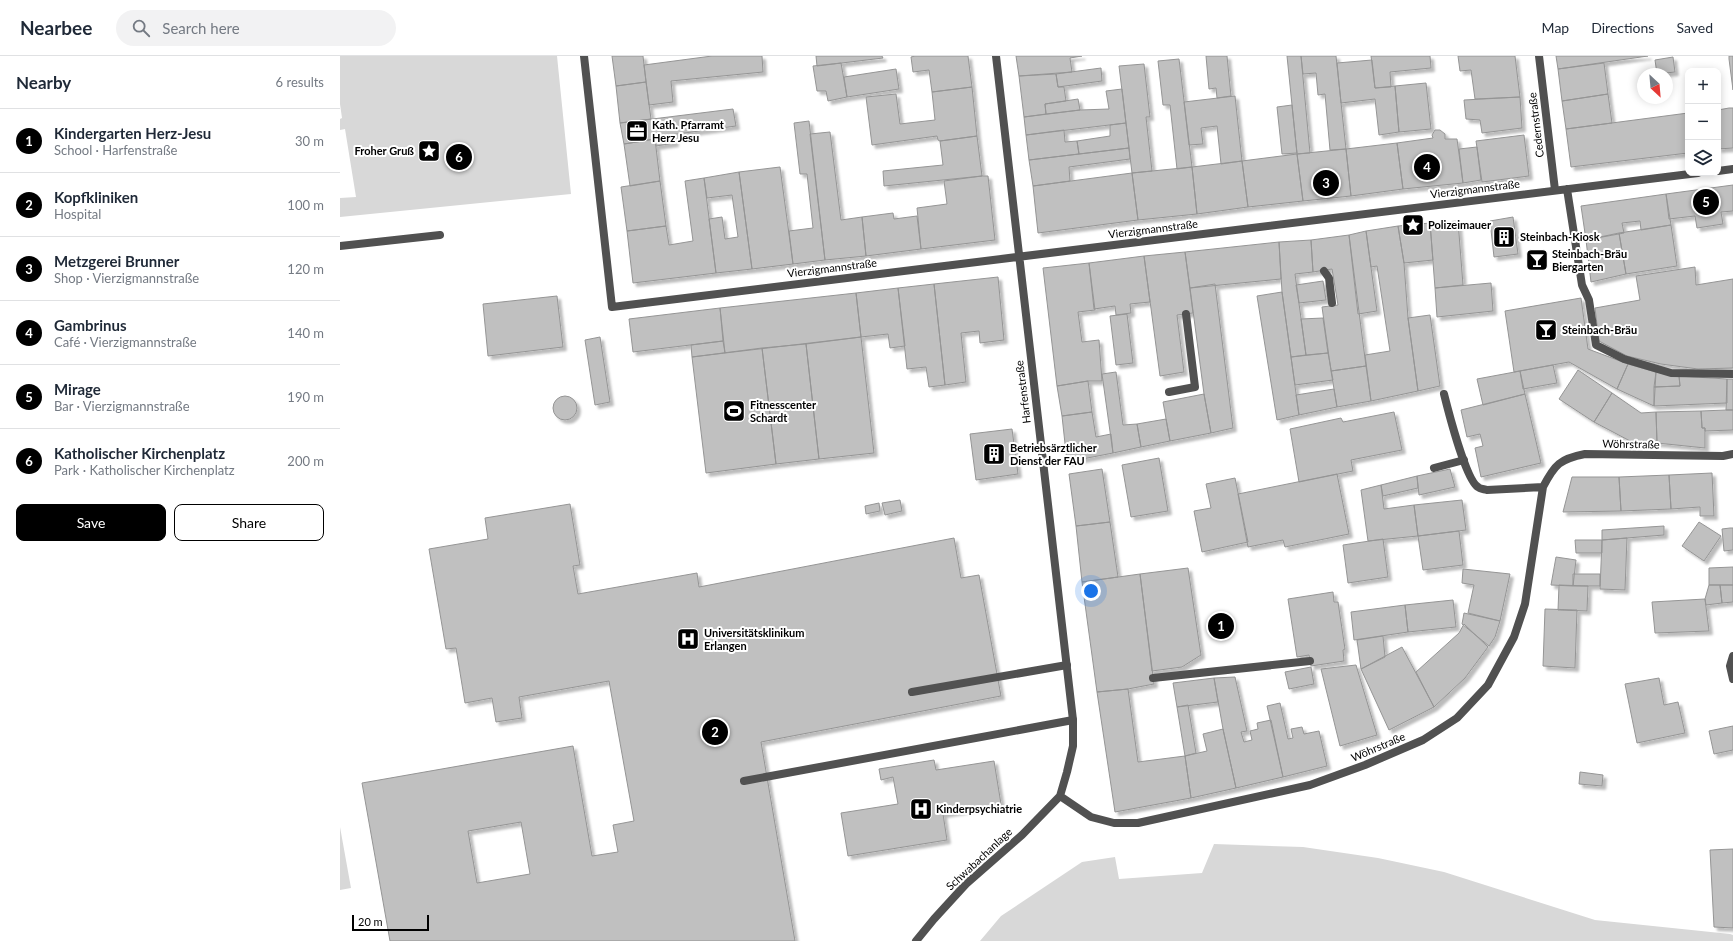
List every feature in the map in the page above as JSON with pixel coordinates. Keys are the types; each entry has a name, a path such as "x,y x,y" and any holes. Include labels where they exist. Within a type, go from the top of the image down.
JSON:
{"street":[{"name":"Vierzigmannstraße","path":"584,56 612,307 1685,175"},
{"name":"Harfenstraße","path":"996,56 1073,720 1073,746 1060,796"},
{"name":"Cedernstraße","path":"1538,56 1555,190"},
{"path":"1721,170 1733,169"},
{"path":"1567,189 1582,285 1589,300 1596,345 1624,359 1671,373 1733,374"},
{"path":"340,246 440,235"},
{"path":"1324,271 1329,278 1332,303"},
{"path":"1169,392 1195,387 1186,314"},
{"path":"1444,394 1464,460 1473,482 1478,487 1487,490 1544,487"},
{"name":"Wöhrstraße","path":"1060,796 1091,817 1114,823 1138,823 1310,785 1365,765 1416,743 1457,718 1488,685 1514,637 1525,604 1544,487 1552,470 1561,462 1572,457 1585,454 1723,456 1733,454"},
{"path":"1434,468 1464,460"},
{"path":"1733,656 1730,666 1733,679"},
{"path":"1153,678 1310,661"},
{"path":"912,692 1067,666"},
{"path":"744,781 1073,720"},
{"name":"Schwabachanlage","path":"916,941 966,884 1022,835 1060,796"}],"shaded area":[{"path":"340,56 557,56 571,194 340,217 340,198 356,197 345,129 340,130 340,119 342,118 340,104"},
{"path":"340,827 351,888 340,890"},
{"path":"1214,844 1303,847 1378,858 1444,872 1595,920 1730,934 1733,935 1733,941 980,941 1001,916 1082,862 1115,857 1119,879 1202,873"}],"building":[{"path":"612,56 643,56 646,82 616,86"},
{"path":"712,56 762,56 763,72 671,81 673,102 649,105 644,65"},
{"path":"816,56 882,56 883,58 817,66"},
{"path":"968,56 972,87 932,92 929,70 913,72 911,57"},
{"path":"1016,56 1082,56 1070,58 1072,72 1019,76"},
{"path":"1206,56 1227,56 1231,96 1217,98 1216,88 1209,89"},
{"path":"1287,56 1301,56 1310,153 1297,154"},
{"path":"1301,56 1336,56 1346,149 1330,150 1325,94 1318,95 1316,73 1303,74"},
{"path":"1371,56 1430,56 1431,68 1390,72 1391,87 1375,88"},
{"path":"1458,56 1515,56 1520,97 1475,99 1471,70 1460,71"},
{"path":"1556,56 1648,56 1558,69"},
{"path":"1729,56 1733,56 1733,90 1729,59"},
{"path":"1673,57 1675,72 1673,72 1673,68 1656,68 1655,60"},
{"path":"1179,59 1192,167 1177,169 1170,105 1163,105 1158,61"},
{"path":"1372,60 1375,88 1395,86 1399,132 1379,135 1375,99 1341,103 1337,63"},
{"path":"841,63 847,97 828,101 826,91 817,91 813,66"},
{"path":"1604,63 1608,94 1562,101 1558,69"},
{"path":"1144,64 1150,117 1146,117 1152,171 1132,173 1119,66"},
{"path":"1101,68 1102,81 1058,87 1056,74"},
{"path":"896,69 899,89 847,97 844,77"},
{"path":"1056,74 1058,87 1064,87 1066,101 1045,104 1046,114 1024,117 1019,76"},
{"path":"646,82 651,119 620,123 616,86"},
{"path":"1426,83 1431,129 1399,132 1395,86"},
{"path":"972,87 977,136 940,141 938,140 937,136 872,145 866,97 896,94 900,124 935,120 932,92"},
{"path":"1122,89 1126,123 1026,135 1024,117 1080,110 1109,109 1106,91"},
{"path":"1608,94 1612,123 1566,129 1562,101"},
{"path":"1235,96 1242,161 1221,164 1217,126 1201,128 1203,144 1189,145 1184,102"},
{"path":"1520,97 1522,128 1482,133 1480,120 1466,119 1464,100"},
{"path":"1078,99 1080,110 1046,114 1045,104"},
{"path":"1292,105 1297,153 1282,154 1277,107"},
{"path":"1733,108 1733,148 1721,149 1721,109"},
{"path":"733,109 736,126 655,137 655,139 624,144 620,123"},
{"path":"1685,113 1685,153 1571,167 1566,129"},
{"path":"809,121 825,260 793,264 789,231 813,228 807,174 800,174 794,123"},
{"path":"1126,123 1129,148 1079,154 1077,141 1110,136 1110,125"},
{"path":"1064,130 1065,142 1077,141 1079,154 1029,160 1026,135"},
{"path":"1435,130 1440,130 1445,134 1445,139 1457,139 1463,183 1403,189 1397,143 1433,138 1432,135"},
{"path":"830,132 841,220 862,217 866,256 825,260 810,134"},
{"path":"674,135 675,143 656,146 655,137"},
{"path":"1524,135 1529,176 1482,182 1476,141"},
{"path":"977,136 982,176 884,186 883,171 943,165 940,141"},
{"path":"655,139 660,181 630,186 624,144"},
{"path":"1397,143 1403,189 1351,196 1346,149"},
{"path":"1477,147 1481,180 1463,183 1459,149"},
{"path":"1129,148 1130,159 1069,167 1070,181 1033,186 1029,160"},
{"path":"1346,149 1351,196 1303,201 1297,154"},
{"path":"1297,154 1303,201 1248,207 1242,161"},
{"path":"1242,161 1248,207 1197,214 1192,167"},
{"path":"780,167 793,264 752,269 739,172"},
{"path":"1192,167 1197,214 1138,220 1132,173"},
{"path":"739,172 752,269 716,273 709,219 722,217 725,239 738,237 732,195 707,198 704,178"},
{"path":"1132,173 1138,220 1038,233 1033,186"},
{"path":"988,176 995,240 921,249 917,208 947,204 944,181"},
{"path":"704,178 716,273 633,283 627,231 666,226 669,245 693,241 685,181"},
{"path":"660,181 666,226 627,231 621,187"},
{"path":"1733,185 1733,211 1721,212 1723,224 1697,228 1695,216 1669,219 1666,194"},
{"path":"1666,194 1671,225 1641,230 1640,221 1622,223 1624,233 1586,240 1581,206"},
{"path":"893,213 894,219 917,216 921,249 866,256 862,217"},
{"name":"Steinbach-Kiosk","path":"1513,217 1518,254 1494,257 1490,221"},
{"path":"1458,221 1463,285 1435,288 1430,223"},
{"path":"1430,223 1433,260 1404,263 1398,226"},
{"path":"1671,225 1677,266 1626,274 1619,233"},
{"path":"1398,226 1404,263 1408,318 1418,391 1371,401 1365,355 1390,351 1377,266 1371,267 1366,231"},
{"path":"1366,231 1377,311 1358,314 1349,235"},
{"path":"1619,233 1626,274 1591,282 1586,240"},
{"path":"1349,235 1366,366 1331,371 1322,307 1338,305 1332,269 1313,272 1311,240"},
{"path":"1311,240 1313,272 1295,274 1306,355 1291,357 1282,292 1279,242"},
{"path":"1279,242 1281,279 1190,288 1185,252"},
{"path":"1185,252 1193,313 1177,315 1184,372 1160,376 1144,256"},
{"path":"1144,256 1150,302 1130,304 1131,313 1116,315 1115,306 1094,309 1089,263"},
{"path":"1089,263 1095,310 1078,312 1082,342 1099,340 1102,381 1088,381 1057,386 1043,268"},
{"path":"1695,267 1696,285 1733,279 1733,368 1698,369 1661,364 1627,356 1599,341 1595,308 1640,300 1636,276"},
{"path":"998,277 1004,340 980,343 979,331 961,333 966,382 945,385 934,284"},
{"path":"1323,281 1326,300 1299,303 1296,285"},
{"path":"1491,283 1493,311 1437,317 1435,288"},
{"path":"934,284 945,385 929,387 926,367 907,369 898,288"},
{"path":"1215,284 1233,428 1211,433 1204,394 1190,288"},
{"path":"898,288 905,346 890,348 888,334 861,337 856,293"},
{"path":"1282,292 1299,415 1277,420 1257,296"},
{"path":"856,293 861,337 725,353 720,308"},
{"path":"557,296 563,347 488,356 483,304"},
{"name":"Steinbach-Bräu","path":"1581,298 1588,349 1628,364 1617,389 1569,362 1514,372 1505,311"},
{"path":"720,308 723,341 633,352 629,319"},
{"path":"1127,314 1133,363 1116,365 1110,316"},
{"path":"1430,315 1440,386 1418,391 1408,318"},
{"path":"1323,318 1328,353 1306,355 1301,319"},
{"path":"600,337 610,402 595,405 585,340"},
{"path":"861,337 874,453 819,459 806,344"},
{"path":"723,341 725,353 692,357 691,345"},
{"path":"806,344 819,459 776,464 762,348"},
{"name":"Fitnesscenter Schardt","path":"762,348 776,464 706,473 692,357"},
{"path":"1328,353 1333,380 1295,385 1291,357"},
{"path":"1628,364 1656,372 1654,406 1617,389"},
{"path":"1553,365 1557,383 1523,389 1520,371"},
{"path":"1366,366 1371,401 1337,407 1331,371"},
{"path":"1578,370 1612,393 1594,422 1559,399"},
{"path":"1520,371 1525,394 1483,405 1477,379"},
{"path":"1116,372 1123,425 1137,424 1141,447 1113,453 1102,374"},
{"path":"1656,372 1679,376 1680,386 1654,387"},
{"path":"1679,376 1727,379 1727,403 1654,406 1654,387 1680,386"},
{"path":"1727,379 1733,379 1733,410 1726,410"},
{"path":"1088,381 1092,412 1062,416 1057,386"},
{"path":"1334,389 1337,407 1299,415 1296,395"},
{"path":"1612,393 1641,413 1656,412 1657,443 1632,442 1594,422"},
{"path":"1204,394 1211,433 1170,441 1163,402"},
{"path":"1525,394 1541,463 1481,477 1475,448 1483,446 1480,434 1467,437 1461,410"},
{"path":"565,396 574,399 577,408 574,417 565,420 556,417 553,408 556,399"},
{"path":"1733,410 1733,430 1705,431 1705,428 1702,428 1701,411"},
{"path":"1701,411 1702,428 1705,428 1705,448 1657,443 1656,412"},
{"path":"1092,412 1096,437 1111,434 1113,453 1067,462 1062,416"},
{"path":"1394,412 1402,450 1351,460 1353,471 1299,482 1290,429 1341,418 1343,422"},
{"path":"1166,419 1170,441 1141,447 1137,424"},
{"name":"Betriebsärztlicher Dienst der FAU","path":"1012,429 1018,474 976,480 970,434"},
{"path":"1159,458 1168,511 1131,517 1122,465"},
{"path":"1102,469 1110,522 1076,526 1069,474"},
{"path":"1450,469 1455,487 1419,495 1417,476"},
{"path":"1712,473 1714,516 1700,516 1700,507 1671,509 1669,475"},
{"path":"1337,474 1349,534 1285,547 1283,540 1248,547 1238,494"},
{"path":"1669,475 1671,509 1621,511 1619,477"},
{"path":"1417,476 1418,488 1383,496 1381,485"},
{"path":"1572,477 1619,477 1621,511 1563,512"},
{"path":"1235,478 1248,542 1202,552 1194,511 1211,508 1206,484"},
{"path":"1381,485 1384,509 1414,505 1418,536 1368,541 1361,490"},
{"path":"900,500 902,511 885,515 882,503"},
{"path":"1462,500 1466,530 1418,536 1414,505"},
{"path":"879,503 880,511 866,514 865,506"},
{"path":"570,504 580,565 573,566 578,594 697,573 699,587 954,538 961,578 979,575 1001,696 761,742 795,941 390,941 362,783 573,746 592,856 618,852 613,825 634,821 609,681 519,697 522,718 496,722 492,698 465,703 456,648 446,649 429,549 488,539 485,518","holes":["521,822 530,874 477,883 468,831"]},
{"path":"1110,522 1118,577 1082,582 1076,526"},
{"path":"1699,522 1721,536 1704,561 1682,546"},
{"path":"1664,526 1664,535 1602,540 1602,530"},
{"path":"1733,528 1733,550 1724,551 1722,529"},
{"path":"1459,531 1463,565 1423,570 1418,536"},
{"path":"1627,538 1625,590 1600,589 1602,540"},
{"path":"1383,539 1388,577 1348,583 1343,545"},
{"path":"1575,540 1602,540 1602,553 1576,553"},
{"path":"1556,557 1576,560 1573,586 1551,585"},
{"path":"1733,567 1733,585 1709,585 1709,568"},
{"path":"1188,568 1201,655 1182,667 1152,671 1140,574"},
{"path":"1463,569 1510,574 1500,621 1468,613 1474,585 1462,583"},
{"path":"1140,574 1154,684 1128,689 1097,692 1082,582"},
{"path":"1573,574 1600,574 1600,586 1573,586"},
{"path":"1559,585 1588,586 1587,611 1558,610"},
{"path":"1709,585 1720,585 1722,603 1706,605 1705,599"},
{"path":"1720,585 1733,585 1733,602 1722,603"},
{"path":"1333,592 1334,602 1338,602 1345,649 1343,650 1344,661 1311,666 1309,655 1297,657 1288,599"},
{"path":"1705,599 1709,631 1655,633 1652,602"},
{"path":"1453,600 1456,627 1408,632 1405,605"},
{"path":"1405,605 1408,632 1354,640 1351,612"},
{"path":"1545,609 1577,610 1575,668 1543,666"},
{"path":"1464,613 1500,621 1495,637 1489,646 1462,624"},
{"path":"1464,624 1488,647 1465,678 1434,707 1416,672 1459,633"},
{"path":"1383,636 1385,657 1361,669 1357,640"},
{"path":"1402,647 1434,707 1389,730 1361,669"},
{"path":"1356,665 1377,735 1340,746 1321,669"},
{"path":"1311,667 1314,684 1289,689 1285,672"},
{"path":"1235,677 1247,731 1241,732 1244,742 1252,740 1250,731 1258,729 1257,723 1271,720 1283,777 1236,788 1214,678"},
{"path":"1214,678 1218,702 1177,707 1173,683"},
{"path":"1659,678 1664,705 1678,702 1685,733 1637,743 1625,684"},
{"path":"1128,689 1138,762 1185,756 1191,798 1115,812 1097,692"},
{"path":"1280,703 1288,739 1293,738 1291,729 1302,727 1304,734 1319,731 1327,766 1283,777 1267,706"},
{"path":"1188,705 1196,753 1185,756 1177,707"},
{"path":"1733,726 1733,750 1714,754 1709,731"},
{"path":"1223,729 1236,788 1191,798 1185,756 1207,751 1203,734"},
{"name":"Kinderpsychiatrie","path":"934,760 936,770 994,761 1001,804 943,814 947,840 848,856 841,813 898,804 893,777 881,780 879,769"},
{"path":"1580,772 1603,775 1602,786 1579,784"},
{"path":"1733,849 1733,928 1714,927 1710,850"}],"place":[{"name":"Kath. Pfarramt Herz Jesu","path":"637,131"},
{"name":"Froher Gruß","path":"429,151"},
{"name":"Katholischer Kirchenplatz","path":"459,157"},
{"name":"Gambrinus","path":"1427,167"},
{"name":"Metzgerei Brunner","path":"1326,183"},
{"name":"Mirage","path":"1706,202"},
{"name":"Polizeimauer","path":"1413,225"},
{"name":"Steinbach-Kiosk","path":"1504,237"},
{"name":"Steinbach-Bräu Biergarten","path":"1537,260"},
{"name":"Steinbach-Bräu","path":"1546,330"},
{"name":"Fitnesscenter Schardt","path":"734,411"},
{"name":"Betriebsärztlicher Dienst der FAU","path":"994,454"},
{"name":"Kindergarten Herz-Jesu","path":"1221,626"},
{"name":"Universitätsklinikum Erlangen","path":"688,639"},
{"name":"Kopfkliniken","path":"715,732"},
{"name":"Kinderpsychiatrie","path":"921,809"}]}
